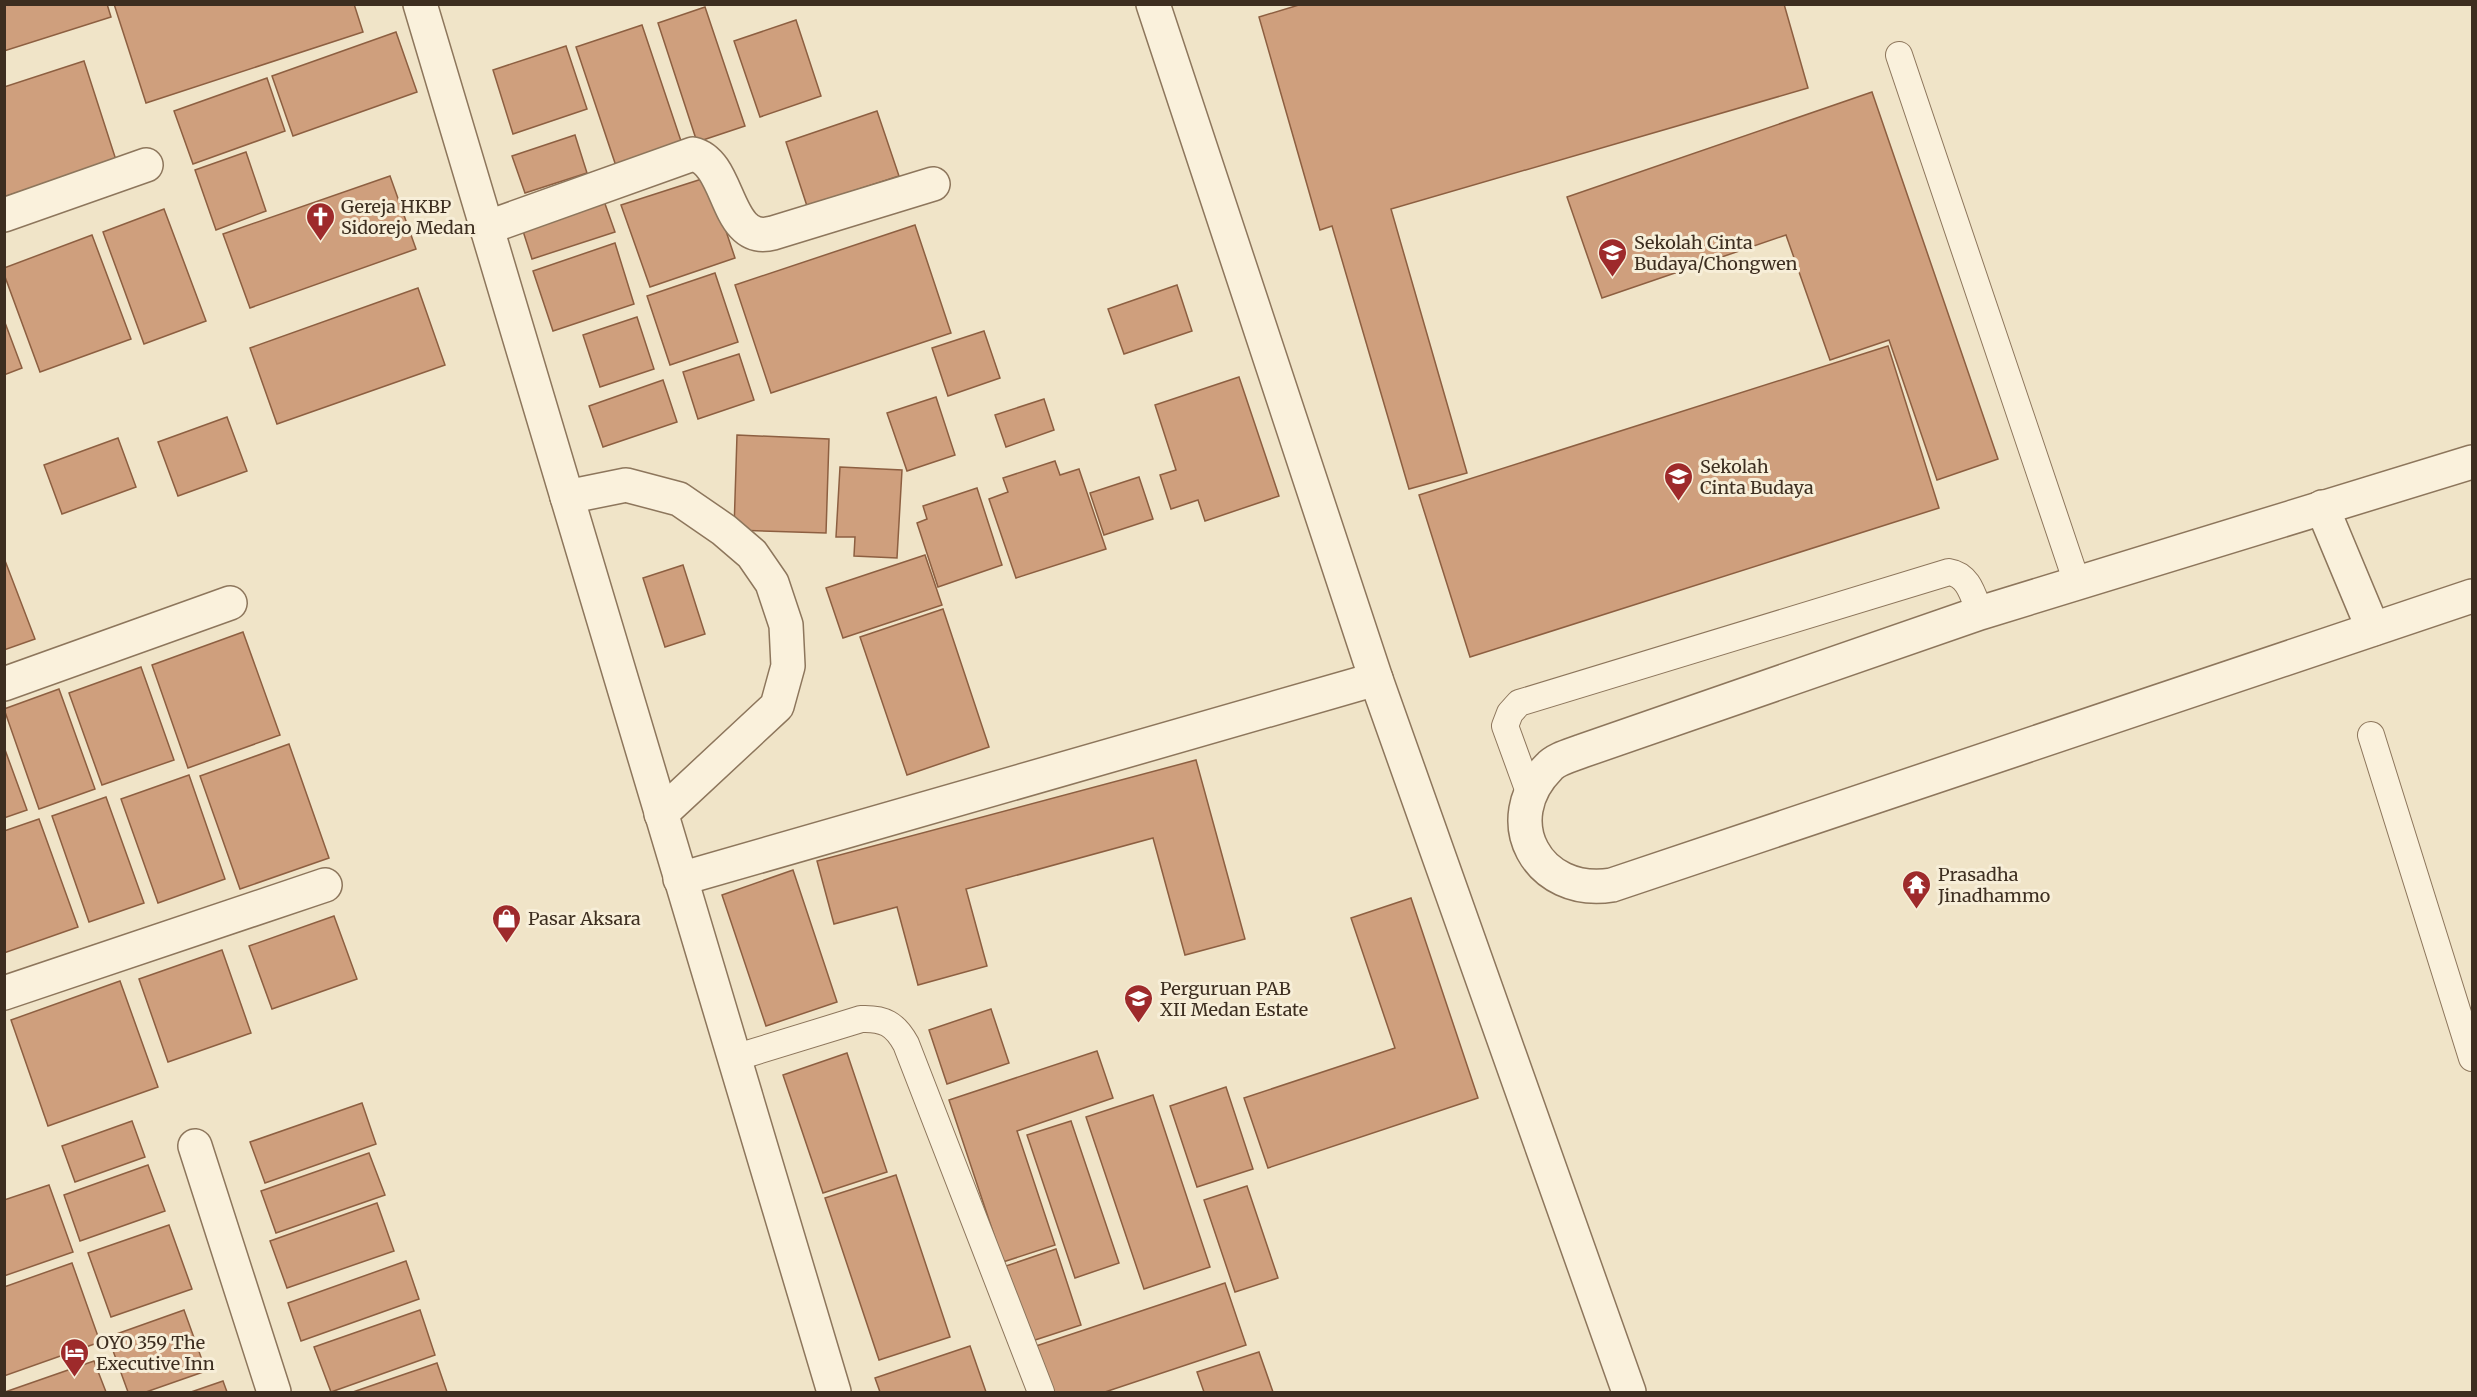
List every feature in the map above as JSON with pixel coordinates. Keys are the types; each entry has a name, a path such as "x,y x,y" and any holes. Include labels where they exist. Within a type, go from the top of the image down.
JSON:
{"street":[{"path":"420,4 834,1392"},
{"path":"1153,4 1376,679 1629,1392"},
{"path":"486,228 693,154 708,160 743,226 757,235 773,233 933,184"},
{"path":"4,215 146,165"},
{"path":"2472,462 1980,613 1582,751 1550,765 1529,792 1524,823 1532,851 1546,869 1568,883 1581,887 1612,885 2472,596"},
{"path":"567,497 626,485 679,499 724,530 752,554 772,583 786,626 788,666 777,706 661,814"},
{"path":"2322,507 2373,629"},
{"path":"4,684 230,603"},
{"path":"680,879 1376,679"},
{"path":"4,993 325,885"},
{"path":"195,1146 274,1392"}],"lane":[{"path":"1899,55 2077,583"},
{"path":"1529,792 1505,726 1510,713 1520,703 1949,572 1961,576 1966,582 1980,613"},
{"path":"2371,735 2472,1058"},
{"path":"734,1058 861,1019 873,1019 887,1023 898,1030 906,1044 1041,1392"}],"building":[{"path":"4,4 107,4 111,17 4,51"},
{"path":"114,4 354,4 363,32 146,103"},
{"path":"1302,4 1784,4 1808,88 1391,209 1467,473 1409,489 1332,226 1320,230 1259,17"},
{"path":"705,7 745,126 697,142 658,23"},
{"path":"796,20 821,96 760,117 734,41"},
{"path":"642,25 682,144 616,166 576,47"},
{"path":"396,32 417,92 293,136 272,76"},
{"path":"566,46 587,109 513,134 493,70"},
{"path":"84,61 116,160 4,197 4,87"},
{"path":"267,78 285,131 193,164 174,111"},
{"path":"1872,92 1998,459 1937,480 1889,340 1830,360 1786,235 1602,298 1567,197"},
{"path":"877,111 899,176 807,206 786,142"},
{"path":"575,135 587,173 525,193 512,156"},
{"path":"246,152 266,211 216,230 195,170"},
{"name":"Gereja HKBP Sidorejo Medan","path":"390,176 416,249 250,308 223,234"},
{"path":"708,177 735,258 650,287 621,205"},
{"path":"604,201 615,232 532,259 522,228"},
{"path":"164,209 206,321 144,344 103,232"},
{"path":"915,225 951,333 771,393 735,285"},
{"path":"92,235 131,339 40,372 4,274 4,268"},
{"path":"615,243 634,304 553,331 533,271"},
{"path":"715,273 738,342 670,365 647,296"},
{"path":"1177,285 1192,331 1124,354 1108,309"},
{"path":"418,288 445,365 277,424 250,348"},
{"path":"637,317 654,369 600,387 583,335"},
{"path":"4,320 22,368 4,375"},
{"path":"984,331 1000,378 948,396 932,348"},
{"name":"Sekolah Cinta Budaya","path":"1888,346 1939,508 1470,657 1419,495"},
{"path":"739,354 754,400 698,419 683,372"},
{"path":"1239,377 1279,496 1205,521 1198,500 1171,509 1160,475 1176,470 1155,405"},
{"path":"663,380 677,422 603,447 589,406"},
{"path":"936,397 955,455 907,471 887,413"},
{"path":"1044,399 1054,430 1006,447 995,415"},
{"path":"227,417 247,471 178,496 158,442"},
{"path":"737,435 829,439 826,533 734,530"},
{"path":"118,438 136,487 62,514 44,465"},
{"path":"1055,461 1060,475 1079,469 1106,549 1016,578 989,499 1008,492 1003,478"},
{"path":"840,467 902,470 897,558 854,556 855,537 836,537"},
{"path":"1139,477 1153,519 1104,535 1090,493"},
{"path":"977,488 1002,565 938,587 917,523 927,519 923,506"},
{"path":"925,555 942,605 843,638 826,588"},
{"path":"4,558 35,639 4,650"},
{"path":"683,565 705,634 665,647 643,578"},
{"path":"943,609 989,747 907,775 860,637"},
{"path":"243,632 280,735 188,768 152,665"},
{"path":"141,667 174,760 102,785 69,693"},
{"path":"59,689 95,789 39,809 4,709"},
{"path":"289,744 329,858 240,889 200,776"},
{"path":"4,747 27,810 4,818"},
{"path":"1196,760 1245,939 1185,955 1153,838 966,889 987,966 918,985 897,907 834,924 817,861"},
{"path":"189,775 225,879 158,903 121,799"},
{"path":"106,797 144,903 89,922 52,816"},
{"path":"39,819 78,927 4,953 4,831"},
{"path":"793,870 837,1002 766,1026 722,895"},
{"path":"1411,898 1478,1098 1268,1168 1244,1098 1395,1048 1351,918"},
{"path":"334,916 357,979 272,1009 249,946"},
{"path":"222,950 251,1033 168,1062 139,979"},
{"path":"120,981 158,1087 48,1126 11,1020"},
{"path":"991,1009 1009,1063 947,1084 929,1030"},
{"path":"1097,1051 1113,1098 1017,1131 1055,1245 1003,1262 949,1100"},
{"path":"847,1053 887,1172 823,1193 783,1075"},
{"path":"1226,1087 1253,1169 1197,1187 1170,1106"},
{"path":"1153,1095 1210,1267 1144,1289 1086,1117"},
{"path":"362,1103 376,1144 265,1183 250,1142"},
{"path":"132,1121 145,1157 75,1182 62,1146"},
{"path":"1071,1121 1119,1263 1075,1278 1027,1135"},
{"path":"369,1153 385,1195 276,1233 261,1191"},
{"path":"148,1165 165,1211 80,1241 64,1195"},
{"path":"896,1175 950,1337 879,1360 825,1198"},
{"path":"49,1185 73,1252 4,1276 4,1200"},
{"path":"1247,1186 1278,1278 1235,1292 1204,1200"},
{"path":"377,1203 394,1251 287,1288 270,1241"},
{"path":"169,1225 192,1289 111,1317 88,1253"},
{"path":"1056,1249 1081,1325 1032,1341 1006,1266"},
{"path":"406,1261 419,1299 301,1341 288,1303"},
{"path":"72,1263 100,1342 4,1376 4,1287"},
{"path":"1225,1283 1246,1345 1105,1392 1052,1392 1036,1346"},
{"path":"184,1310 206,1371 146,1392 128,1392 108,1337"},
{"path":"420,1310 435,1355 331,1392 314,1347"},
{"path":"970,1346 986,1392 880,1392 875,1378"},
{"path":"1259,1352 1273,1392 1204,1392 1197,1372"},
{"name":"OYO 359 The Executive Inn","path":"94,1361 106,1392 5,1392"},
{"path":"437,1363 447,1392 353,1392"},
{"path":"223,1381 227,1392 191,1392"}],"place":[{"name":"Gereja HKBP Sidorejo Medan","path":"320,242"},
{"name":"Sekolah Cinta Budaya/Chongwen","path":"1613,278"},
{"name":"Sekolah Cinta Budaya","path":"1679,502"},
{"name":"Prasadha Jinadhammo","path":"1917,910"},
{"name":"Pasar Aksara","path":"507,944"},
{"name":"Perguruan PAB XII Medan Estate","path":"1139,1024"},
{"name":"OYO 359 The Executive Inn","path":"75,1378"}]}
